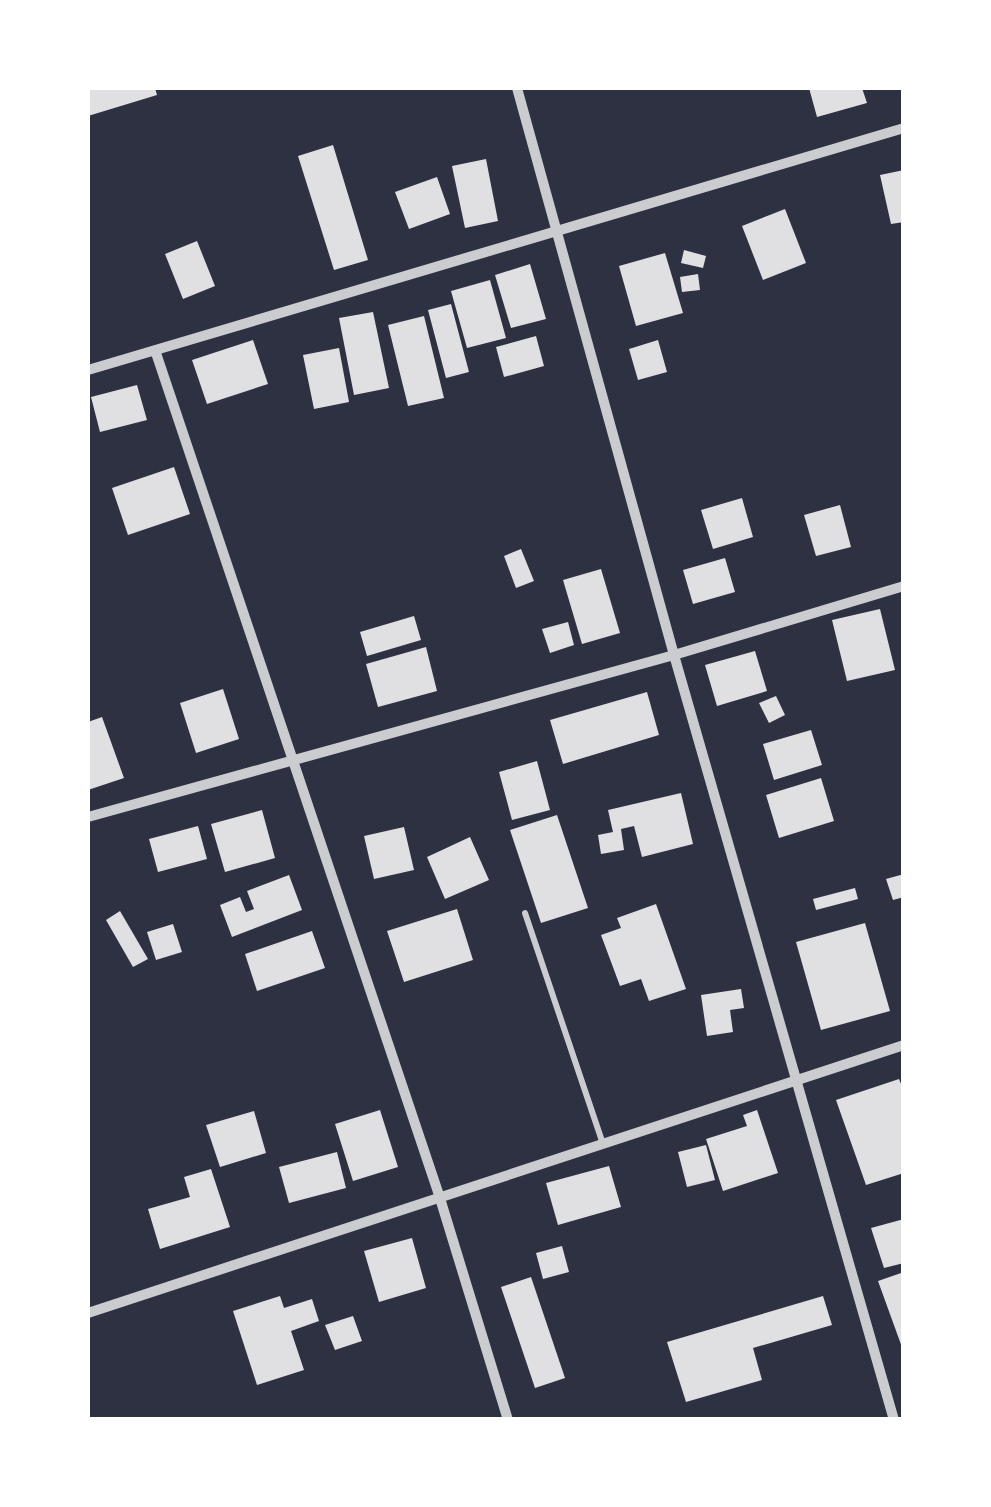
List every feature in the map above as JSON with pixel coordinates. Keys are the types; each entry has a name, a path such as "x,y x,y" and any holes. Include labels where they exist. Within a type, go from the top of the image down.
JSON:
{"street":[{"path":"516,88 674,656 894,1420"},
{"path":"88,370 904,128"},
{"path":"156,350 439,1195 508,1420"},
{"path":"88,818 674,656 904,586"},
{"path":"88,1313 602,1141 904,1045"}],"lane":[{"path":"525,913 602,1141"}],"building":[{"path":"88,88 155,88 157,95 88,116"},
{"path":"809,88 862,88 867,103 817,117"},
{"path":"333,145 368,260 334,270 298,156"},
{"path":"486,159 498,221 465,228 452,166"},
{"path":"904,170 904,222 891,224 880,175"},
{"path":"437,177 450,214 409,229 395,192"},
{"path":"785,209 806,263 763,280 742,226"},
{"path":"197,241 215,286 183,299 165,254"},
{"path":"684,250 706,256 703,268 681,263"},
{"path":"665,253 683,313 636,326 619,266"},
{"path":"530,264 546,319 511,328 495,275"},
{"path":"698,274 700,290 682,292 680,277"},
{"path":"490,280 506,338 467,348 451,291"},
{"path":"451,304 469,372 446,378 428,310"},
{"path":"373,312 389,388 354,395 339,318"},
{"path":"424,316 444,398 408,406 388,325"},
{"path":"536,336 544,366 504,377 496,347"},
{"path":"253,340 268,384 207,404 192,360"},
{"path":"658,340 667,372 638,380 629,349"},
{"path":"339,348 349,402 314,409 303,355"},
{"path":"137,385 147,420 100,432 91,397"},
{"path":"174,467 190,514 128,535 112,488"},
{"path":"742,498 753,537 713,549 701,510"},
{"path":"840,505 851,547 816,556 804,515"},
{"path":"521,549 534,581 516,588 504,556"},
{"path":"725,558 735,592 693,604 683,570"},
{"path":"601,569 620,633 582,644 563,580"},
{"path":"880,609 895,670 847,681 832,620"},
{"path":"414,616 421,640 367,656 360,632"},
{"path":"568,622 574,645 550,653 542,629"},
{"path":"426,647 437,691 378,707 366,664"},
{"path":"755,651 767,691 717,706 705,665"},
{"path":"223,689 239,739 196,753 180,703"},
{"path":"647,692 659,735 563,764 550,720"},
{"path":"776,696 785,715 769,723 759,703"},
{"path":"102,717 124,778 88,790 88,722"},
{"path":"811,730 822,765 774,780 763,744"},
{"path":"537,761 550,810 512,820 499,772"},
{"path":"821,778 834,821 779,838 766,795"},
{"path":"681,793 693,844 642,857 634,826 621,829 624,850 601,854 598,835 613,832 608,810"},
{"path":"262,810 275,858 225,872 211,824"},
{"path":"557,815 588,908 541,923 510,830"},
{"path":"198,826 207,859 158,872 149,839"},
{"path":"404,827 414,870 374,879 364,836"},
{"path":"470,837 489,880 445,899 427,857"},
{"path":"904,874 904,897 893,900 886,879"},
{"path":"289,875 302,910 232,937 220,905 240,897 246,912 254,909 247,891"},
{"path":"855,888 858,899 816,910 813,899"},
{"path":"656,904 686,989 649,1001 641,979 620,986 601,935 621,928 617,918"},
{"path":"457,909 473,960 404,982 387,931"},
{"path":"120,911 148,959 133,967 106,920"},
{"path":"865,923 890,1011 821,1030 796,942"},
{"path":"173,924 182,952 156,960 147,932"},
{"path":"312,931 325,968 257,991 245,954"},
{"path":"741,989 744,1008 730,1010 733,1032 707,1036 701,995"},
{"path":"899,1079 904,1091 904,1173 866,1185 836,1100"},
{"path":"380,1110 398,1167 353,1181 335,1124"},
{"path":"757,1110 778,1173 723,1191 706,1139 747,1126 743,1115"},
{"path":"254,1111 266,1153 220,1167 206,1125"},
{"path":"706,1145 715,1180 687,1187 678,1152"},
{"path":"337,1152 346,1188 289,1203 279,1167"},
{"path":"609,1166 621,1207 558,1225 546,1183"},
{"path":"211,1169 230,1227 160,1249 148,1209 190,1197 184,1177"},
{"path":"904,1219 904,1263 884,1268 871,1228"},
{"path":"412,1238 426,1288 379,1302 364,1251"},
{"path":"562,1246 569,1272 543,1279 536,1253"},
{"path":"904,1272 904,1350 903,1350 878,1281"},
{"path":"531,1277 565,1378 535,1388 501,1287"},
{"path":"280,1296 284,1308 312,1299 319,1321 291,1331 304,1370 257,1385 233,1311"},
{"path":"823,1296 832,1325 753,1348 762,1380 686,1402 667,1342"},
{"path":"353,1316 362,1341 335,1350 325,1325"}]}
